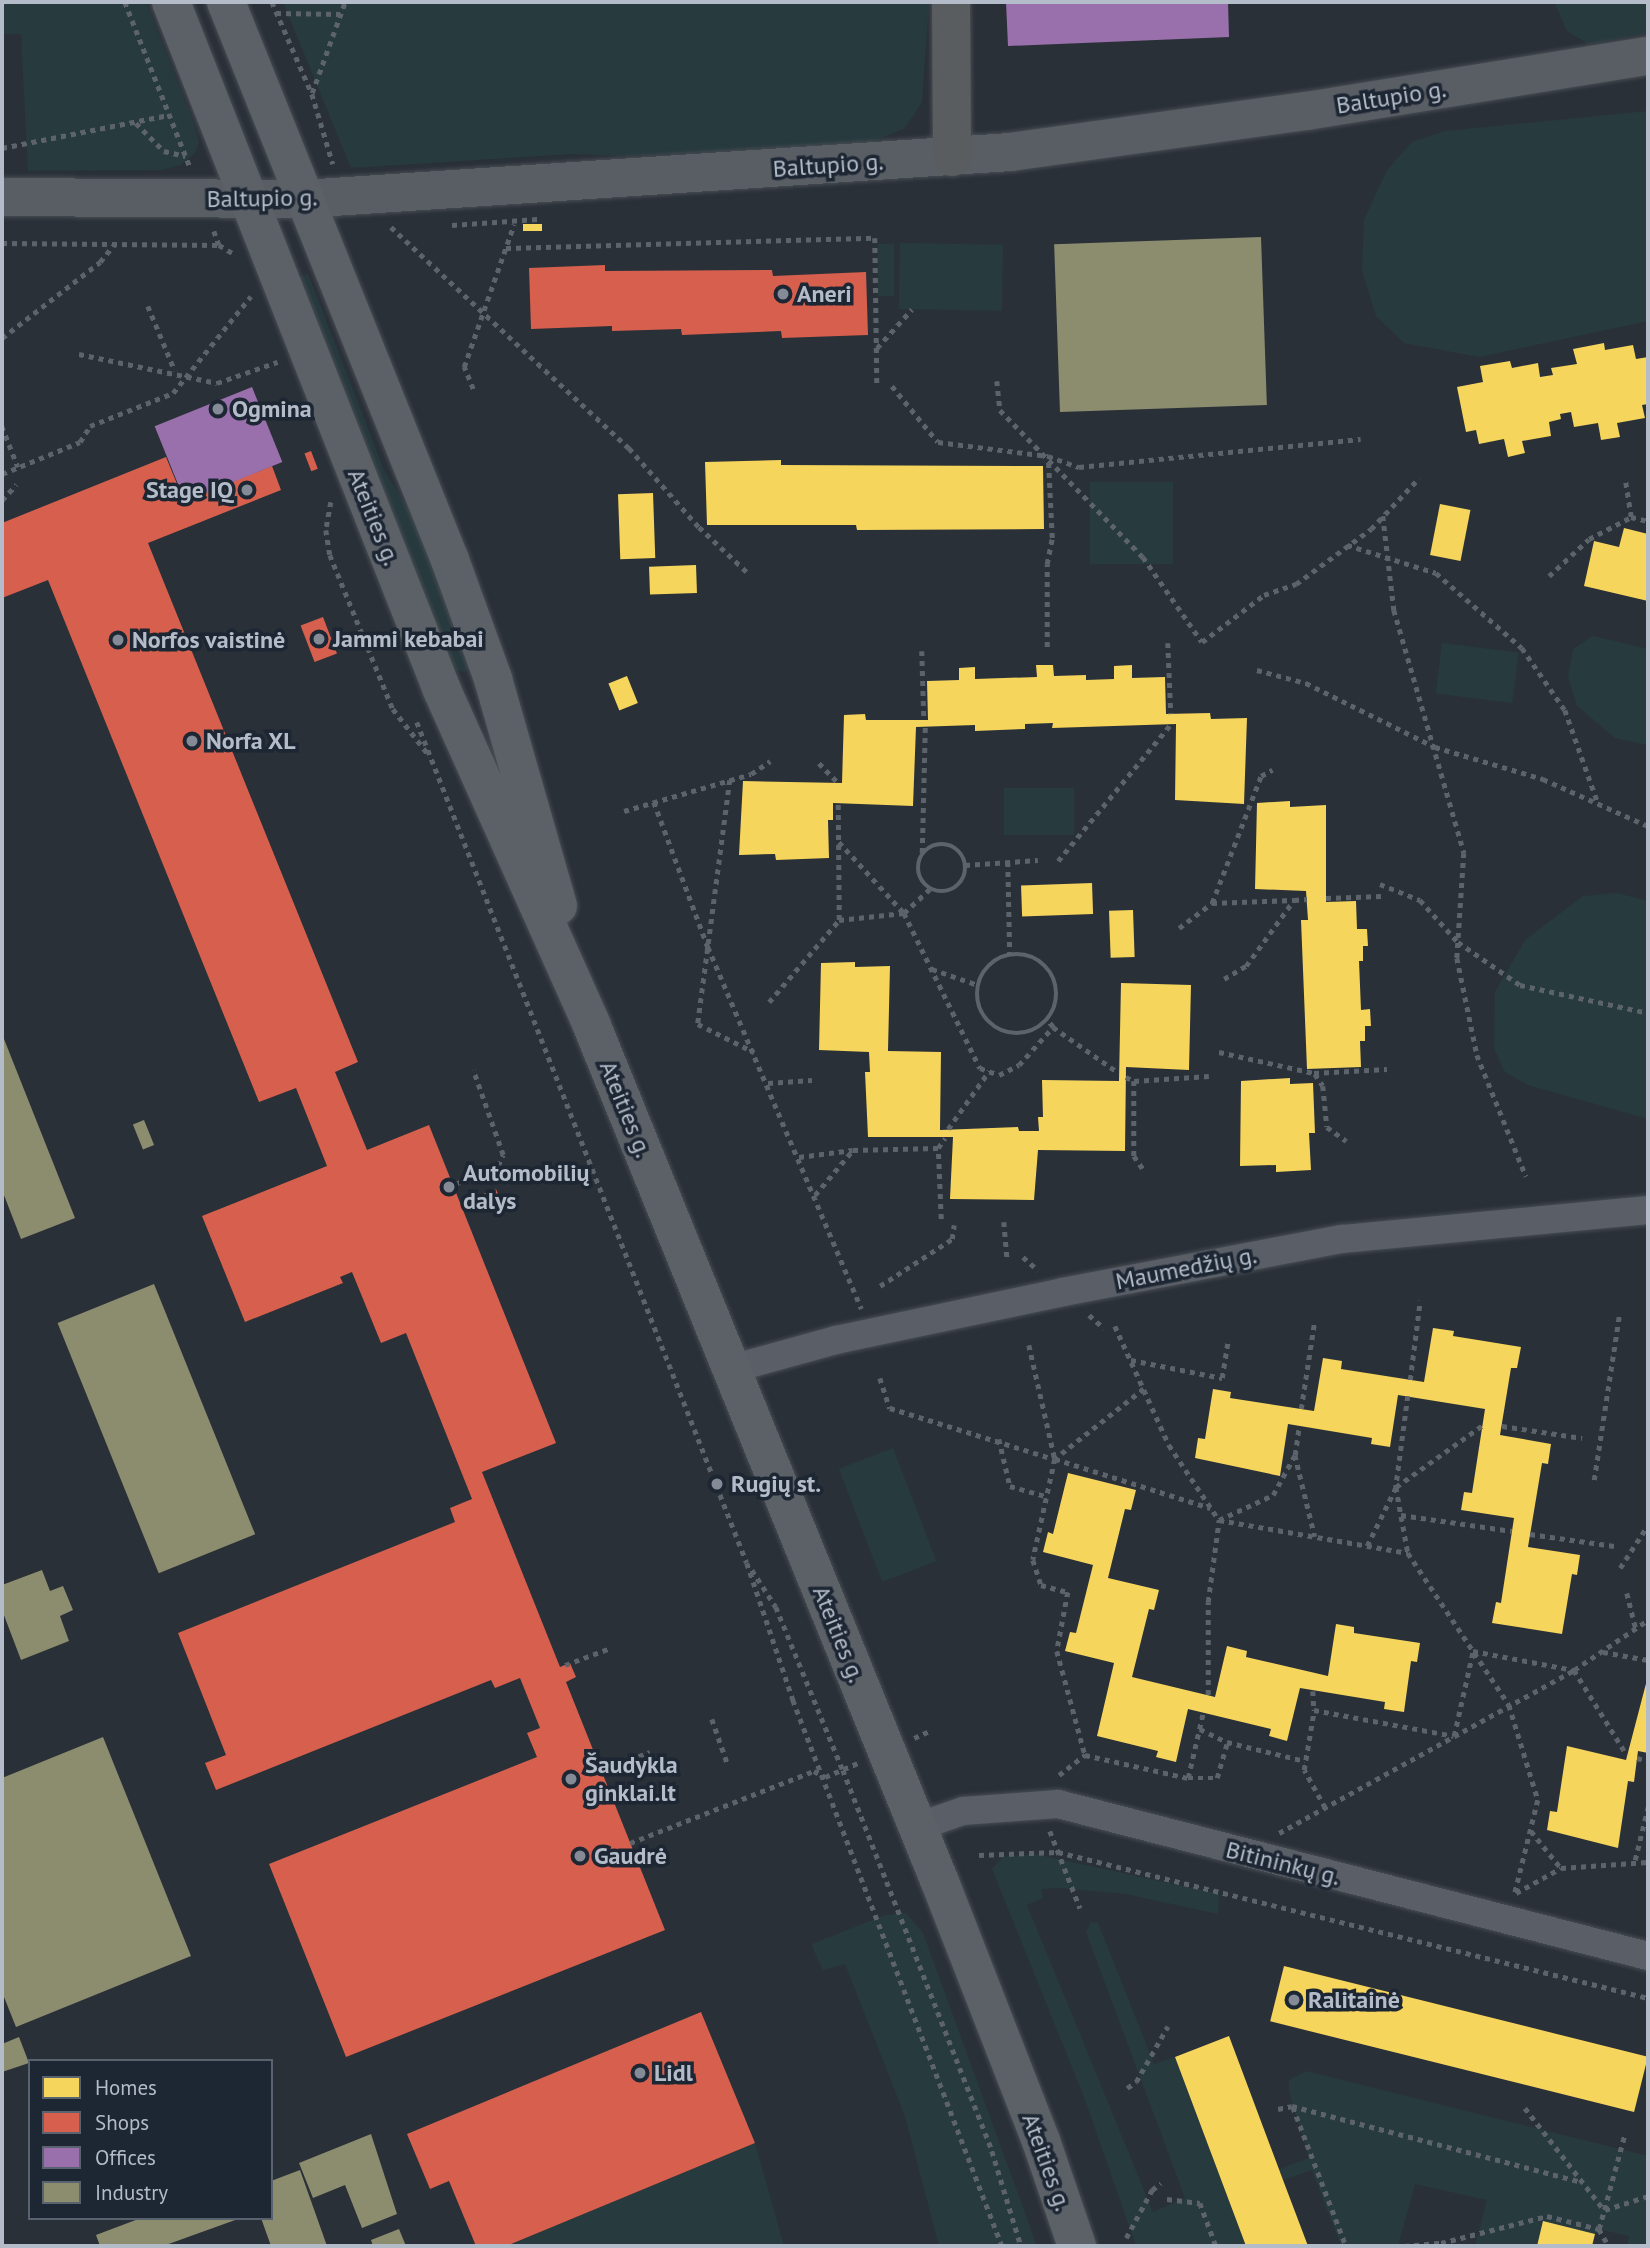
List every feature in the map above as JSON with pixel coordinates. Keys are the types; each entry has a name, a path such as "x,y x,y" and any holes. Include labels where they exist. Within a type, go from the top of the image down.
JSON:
{"highway":[{"path":"952,3 952,157"}],"main road":[{"name":"Ateities g.","path":"171,2 246,200 442,690 592,1026 917,1826 1041,2141 1077,2246"},
{"name":"Ateities g.","path":"226,2 450,560 493,679 592,1026"},
{"path":"442,690 459,690 493,679"}],"street":[{"name":"Baltupio g.","path":"2,197 303,199 952,157 1186,129 1648,55"},
{"name":"Maumedžių g.","path":"731,1368 869,1333 1342,1239 1648,1210"},
{"name":"Bitininkų g.","path":"917,1826 963,1811 1041,1803 1648,1956"}],"path":[{"path":"125,2 204,200 219,246"},
{"path":"272,2 312,94 320,133 345,195"},
{"path":"312,94 345,2"},
{"path":"276,13 340,14"},
{"path":"2,148 169,115"},
{"path":"135,123 164,150 186,156"},
{"path":"473,389 464,367 514,224"},
{"path":"390,227 629,448 699,527 748,573"},
{"path":"506,248 875,238 877,386"},
{"path":"2,243 219,246 234,254 239,265"},
{"path":"2,338 100,262 114,245"},
{"path":"249,288 256,306"},
{"path":"2,474 80,442 90,426 173,393 251,295"},
{"path":"148,306 175,371"},
{"path":"876,349 912,309"},
{"path":"273,351 282,374"},
{"path":"79,354 175,371 186,377 217,383 277,362"},
{"path":"997,381 1000,410 1048,456 1143,557 1202,642 1264,595 1296,584 1383,516 1419,478"},
{"path":"892,386 938,442 1048,456 1080,467 1361,439"},
{"path":"2,426 19,467"},
{"path":"1047,647 1046,564 1052,538 1048,456"},
{"path":"1625,480 1632,517"},
{"path":"2,500 16,485"},
{"path":"327,488 331,501 326,530 330,555 393,709 430,758 747,1563 793,1700 825,1777 1002,2246"},
{"path":"1383,516 1394,610 1464,853 1457,958 1477,1055 1526,1175"},
{"path":"1549,576 1589,539 1632,517 1648,521"},
{"path":"1347,545 1388,554 1437,573 1522,648 1565,710 1598,804"},
{"path":"1168,643 1171,714"},
{"path":"922,651 925,720"},
{"path":"1257,670 1306,683 1435,747 1543,779 1648,826"},
{"path":"1058,860 1170,724"},
{"path":"922,854 943,844 958,850 965,864 958,886 945,892 930,889 918,870 922,854 925,727"},
{"path":"624,811 730,780 770,761"},
{"path":"819,763 838,783"},
{"path":"1179,928 1212,903 1261,776 1272,770"},
{"path":"730,780 698,1024 754,1052"},
{"path":"654,802 708,947 815,1195 869,1333"},
{"path":"769,1002 839,920 838,804"},
{"path":"839,842 904,914 980,1069 999,1075 1019,1065 1053,1027"},
{"path":"965,864 1038,860"},
{"path":"1008,862 1010,954"},
{"path":"1380,884 1420,900 1458,942 1520,985 1648,1013"},
{"path":"839,920 904,914 930,889"},
{"path":"1326,898 1381,897"},
{"path":"1212,903 1307,899"},
{"path":"1224,979 1246,966 1294,900"},
{"path":"1010,954 1026,954 1050,969 1058,996 1048,1021 1023,1034 997,1029 980,1010 978,985 990,963 1010,954"},
{"path":"931,968 978,985"},
{"path":"1048,1021 1119,1073"},
{"path":"1219,1052 1314,1073 1387,1069"},
{"path":"455,1184 498,1166 503,1156 473,1070"},
{"path":"948,1129 989,1071"},
{"path":"1314,1073 1323,1086 1327,1127 1346,1141"},
{"path":"1126,1077 1134,1081 1209,1076"},
{"path":"768,1083 812,1080"},
{"path":"1134,1081 1134,1156 1143,1169"},
{"path":"941,1219 938,1148 945,1138"},
{"path":"799,1157 853,1150 938,1148"},
{"path":"815,1195 853,1150"},
{"path":"1004,1222 1007,1260"},
{"path":"880,1286 952,1239 954,1225"},
{"path":"1410,1380 1420,1301"},
{"path":"1594,1480 1619,1316"},
{"path":"1301,1409 1314,1324"},
{"path":"1115,1326 1169,1445 1219,1520 1208,1602 1208,1695"},
{"path":"1130,1360 1222,1378 1228,1341"},
{"path":"1029,1345 1055,1459 1033,1560 1041,1585 1068,1592 1057,1651 1085,1755"},
{"path":"880,1378 890,1408 999,1439 1211,1508"},
{"path":"1055,1459 1144,1389"},
{"path":"1408,1396 1396,1487 1408,1553 1509,1705 1538,1801 1515,1894 1560,1868 1635,1860 1648,1863"},
{"path":"1367,1546 1396,1487 1483,1425"},
{"path":"1219,1520 1273,1495 1295,1455 1299,1426"},
{"path":"1502,1426 1582,1438"},
{"path":"999,1439 1010,1486 1046,1496"},
{"path":"1295,1455 1315,1537"},
{"path":"1401,1515 1512,1531"},
{"path":"1219,1520 1408,1553"},
{"path":"1620,1569 1648,1525"},
{"path":"1530,1534 1614,1546"},
{"path":"747,1563 776,1607 838,1757 992,2151 1021,2246"},
{"path":"1627,1593 1636,1628"},
{"path":"1299,1822 1574,1670 1648,1620"},
{"path":"565,1665 608,1649"},
{"path":"1474,1651 1574,1670 1628,1755"},
{"path":"1454,1736 1474,1651"},
{"path":"1602,1651 1648,1660"},
{"path":"1313,1691 1314,1710 1304,1770 1325,1808"},
{"path":"1314,1710 1454,1736"},
{"path":"1188,1779 1203,1713"},
{"path":"712,1719 728,1765"},
{"path":"1200,1728 1227,1742 1305,1761"},
{"path":"1085,1755 1188,1779 1217,1778 1227,1742"},
{"path":"601,1770 650,1752"},
{"path":"1056,1777 1085,1755"},
{"path":"1637,1758 1648,1761"},
{"path":"630,1843 814,1771 825,1777"},
{"path":"1041,1803 1080,1908"},
{"path":"1635,1860 1648,1807"},
{"path":"1530,1830 1560,1868"},
{"path":"979,1855 1058,1852 1648,1998"},
{"path":"1127,2088 1136,2082 1168,2026"},
{"path":"1292,2106 1346,2246"},
{"path":"1278,2109 1292,2106 1582,2182"},
{"path":"1525,2108 1604,2210"},
{"path":"1609,2246 1599,2229 1625,2133"},
{"path":"1126,2238 1152,2190 1161,2183"},
{"path":"1604,2210 1648,2196"},
{"path":"1167,2199 1200,2203 1216,2246"},
{"path":"1404,2246 1487,2233 1547,2216 1599,2229"}],"green space":[{"path":"2,2 146,2 194,123 199,143 194,154 181,165 162,170 28,171 21,34 2,34"},
{"path":"283,2 929,2 922,102 905,128 863,146 621,156 573,154 351,168"},
{"path":"1554,2 1648,2 1648,33 1588,44 1567,31"},
{"path":"1648,111 1648,321 1479,357 1404,343 1376,316 1362,271 1364,220 1387,170 1412,142 1445,131"},
{"path":"900,243 1003,245 1002,311 899,309"},
{"path":"878,244 894,244 894,296 878,296"},
{"path":"308,274 384,470 418,525 469,669 465,672 454,670 299,277"},
{"path":"1090,482 1173,482 1173,564 1090,564"},
{"path":"1593,636 1648,649 1648,745 1615,738 1577,706 1568,677 1573,649"},
{"path":"1442,643 1518,652 1512,703 1436,694"},
{"path":"1004,788 1074,788 1074,835 1004,835"},
{"path":"1617,893 1648,901 1648,1119 1528,1085 1505,1072 1494,1049 1495,992 1525,940 1583,896"},
{"path":"893,1448 936,1561 882,1582 839,1469"},
{"path":"1035,1854 1219,1894 1218,1914 1126,1894 1059,1888 1041,1889 1043,1898 1027,1905 1153,2212 1185,2198 1086,1932 1091,1922 1098,1923 1154,2064 1175,2057 1246,2246 1136,2246 1084,2097 992,1869 1003,1857"},
{"path":"906,1913 923,1933 1037,2246 939,2246 905,2116 845,1964 823,1970 814,1951 812,1944 885,1915"},
{"path":"1306,2071 1648,2156 1648,2246 1627,2246 1629,2236 1602,2230 1595,2234 1544,2221 1537,2246 1475,2246 1487,2200 1415,2184 1398,2246 1341,2246 1312,2170 1283,2180 1279,2169 1309,2158 1289,2092 1289,2080"},
{"path":"755,2143 784,2246 506,2246"}],"building: Homes":[{"path":"523,224 542,224 542,231 523,231"},
{"path":"1604,343 1605,350 1633,345 1636,359 1648,357 1648,404 1642,405 1645,418 1617,423 1620,437 1601,440 1598,423 1574,427 1571,412 1560,414 1561,419 1549,422 1551,436 1522,441 1525,453 1508,457 1504,439 1479,444 1476,430 1466,432 1457,387 1483,382 1480,366 1510,361 1512,368 1538,363 1540,377 1553,375 1551,368 1577,364 1573,349"},
{"path":"781,460 781,465 1043,466 1044,529 857,530 856,525 707,525 705,462"},
{"path":"653,493 655,558 620,559 618,494"},
{"path":"1440,504 1470,510 1461,561 1430,555"},
{"path":"1624,528 1648,534 1648,601 1584,586 1594,541 1619,547"},
{"path":"696,565 697,593 650,595 649,567"},
{"path":"1036,665 1053,665 1054,676 1086,675 1086,680 1114,679 1114,666 1132,665 1132,678 1165,677 1166,714 1210,713 1211,719 1247,718 1244,804 1175,800 1176,724 1052,728 1053,723 1025,724 1025,729 975,731 975,725 916,727 913,806 833,803 833,820 828,820 829,858 776,860 775,854 739,855 743,781 842,783 844,715 865,714 866,720 928,720 927,681 959,680 959,668 975,667 975,679 1037,677"},
{"path":"627,676 638,703 619,710 608,683"},
{"path":"1290,801 1290,807 1326,805 1326,902 1356,901 1357,929 1367,929 1368,946 1363,946 1363,961 1359,961 1361,1010 1370,1009 1371,1026 1365,1026 1365,1041 1360,1041 1361,1067 1307,1069 1301,920 1308,920 1306,891 1255,889 1257,803"},
{"path":"1092,883 1093,914 1022,916 1021,885"},
{"path":"1133,910 1135,957 1111,958 1109,911"},
{"path":"855,962 855,967 890,966 888,1051 941,1052 940,1130 1018,1127 1019,1131 1039,1131 1038,1117 1043,1117 1042,1080 1119,1081 1121,983 1191,985 1189,1070 1126,1067 1125,1151 1038,1150 1034,1200 950,1199 953,1137 868,1137 865,1072 870,1072 869,1052 819,1050 821,963"},
{"path":"1290,1078 1290,1084 1313,1083 1315,1133 1309,1133 1311,1170 1276,1172 1276,1165 1240,1166 1241,1081"},
{"path":"1433,1328 1454,1331 1453,1336 1521,1347 1517,1368 1511,1368 1500,1435 1551,1444 1548,1464 1542,1463 1528,1547 1580,1555 1577,1575 1572,1574 1562,1634 1492,1623 1496,1602 1501,1603 1514,1518 1461,1510 1464,1492 1472,1493 1485,1409 1398,1395 1390,1447 1371,1444 1372,1438 1288,1424 1280,1476 1195,1458 1198,1438 1205,1439 1213,1389 1231,1392 1230,1398 1314,1411 1323,1358 1342,1361 1341,1369 1424,1382"},
{"path":"1068,1473 1136,1490 1131,1510 1125,1509 1108,1578 1159,1590 1154,1610 1149,1609 1132,1677 1215,1697 1227,1646 1247,1651 1246,1657 1328,1676 1336,1624 1354,1627 1354,1633 1420,1643 1417,1662 1411,1661 1404,1712 1384,1709 1385,1702 1300,1688 1287,1741 1269,1736 1271,1729 1188,1709 1176,1762 1156,1757 1158,1751 1097,1736 1114,1663 1065,1651 1070,1632 1076,1633 1093,1565 1043,1552 1048,1532 1053,1534"},
{"path":"1648,1676 1648,1753 1638,1751 1634,1782 1628,1781 1618,1848 1547,1830 1550,1811 1557,1812 1567,1746 1626,1760"},
{"path":"1284,1966 1648,2057 1634,2112 1270,2021"},
{"path":"1229,2036 1308,2246 1246,2246 1175,2057"},
{"path":"1543,2221 1595,2234 1592,2246 1537,2246"}],"building: Shops":[{"path":"605,265 605,271 772,270 773,276 866,272 868,335 782,338 781,331 682,335 681,329 612,331 612,326 531,329 529,268"},
{"path":"311,451 318,469 311,471 304,454"},
{"path":"166,457 184,501 272,466 281,490 148,543 358,1062 335,1072 367,1150 429,1125 556,1443 482,1472 560,1667 570,1663 576,1677 566,1682 665,1930 346,2057 269,1864 537,1757 527,1733 540,1728 520,1678 495,1688 491,1680 216,1790 205,1763 226,1755 178,1633 455,1522 450,1508 472,1499 406,1333 381,1343 352,1272 340,1277 343,1283 245,1322 202,1216 327,1166 296,1088 259,1102 48,580 2,598 2,523"},
{"name":"Jammi kebabai","path":"323,617 337,653 315,662 301,626"},
{"path":"496,1189 501,1202 476,1212 471,1199"},
{"name":"Lidl","path":"701,2012 755,2143 506,2246 476,2246 449,2181 430,2189 407,2134"}],"building: Offices":[{"path":"1006,2 1228,2 1229,37 1008,46"},
{"path":"252,387 282,462 185,501 155,426"}],"building: Industry":[{"path":"1261,237 1267,405 1060,412 1054,244"},
{"path":"2,1034 75,1218 21,1239 2,1190"},
{"path":"144,1120 154,1145 143,1150 133,1124"},
{"path":"154,1284 255,1534 159,1573 58,1323"},
{"path":"42,1570 50,1591 63,1586 73,1610 60,1616 69,1641 21,1660 2,1610 2,1585"},
{"path":"103,1737 191,1956 16,2027 2,1992 2,1778"},
{"path":"19,2037 28,2063 2,2072 2,2044"},
{"path":"371,2134 397,2214 362,2228 345,2185 313,2198 299,2163"},
{"path":"300,2170 327,2246 271,2246 262,2220 273,2220 273,2180"},
{"path":"136,2220 235,2220 163,2246 100,2246 96,2235"},
{"path":"399,2229 406,2246 373,2246 371,2240"}],"place":[{"name":"Aneri","path":"783,294"},
{"name":"Ogmina","path":"218,409"},
{"name":"Stage IQ","path":"247,490"},
{"name":"Jammi kebabai","path":"319,639"},
{"name":"Norfos vaistinė","path":"118,640"},
{"name":"Norfa XL","path":"192,741"},
{"name":"Automobilių dalys","path":"449,1187"},
{"name":"Rugių st.","path":"717,1484"},
{"name":"Šaudykla ginklai.lt","path":"571,1779"},
{"name":"Gaudrė","path":"580,1856"},
{"name":"Ralitainė","path":"1294,2000"},
{"name":"Lidl","path":"640,2073"}]}
